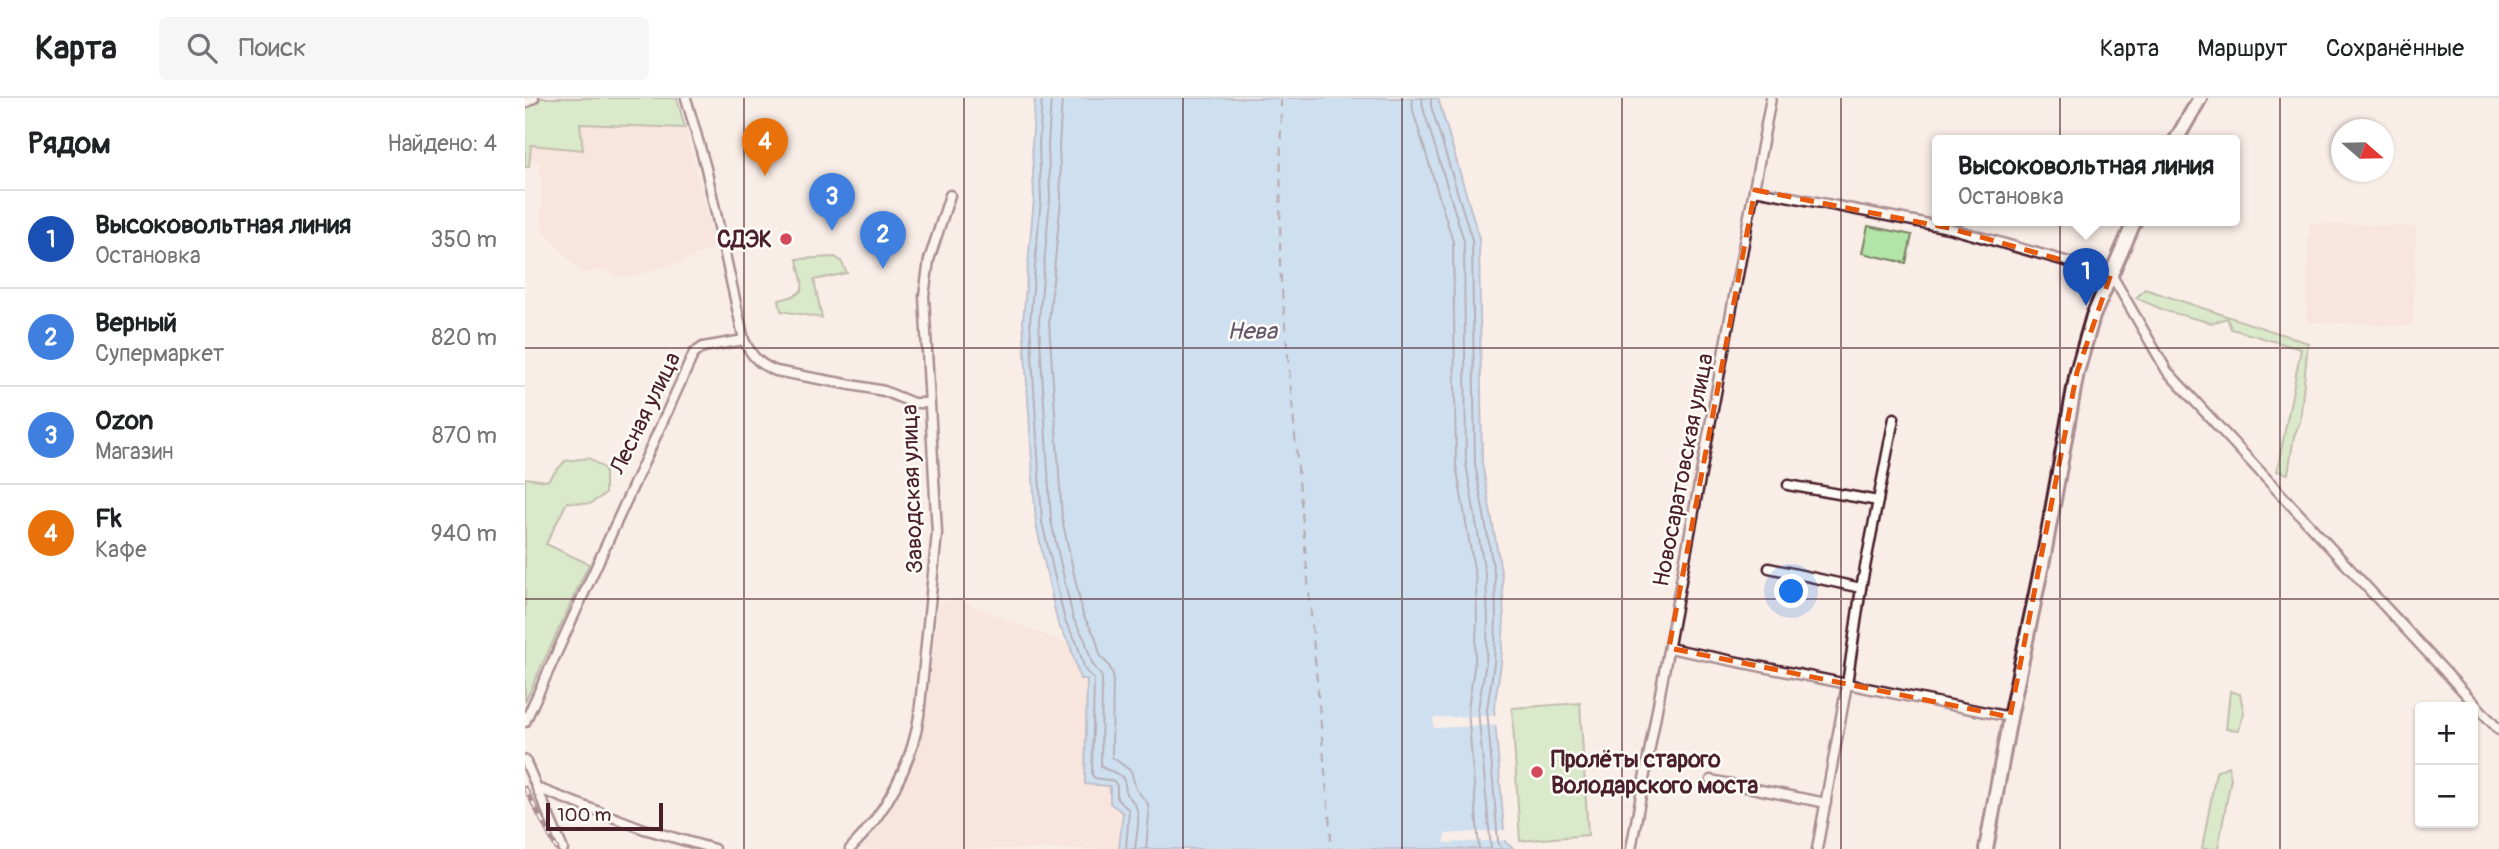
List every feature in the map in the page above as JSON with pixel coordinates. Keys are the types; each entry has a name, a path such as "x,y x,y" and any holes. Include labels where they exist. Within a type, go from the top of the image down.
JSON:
{"main road":[{"path":"2179,135 2200,98"},
{"path":"1986,849 2077,372 2093,316 2132,226"}],"street":[{"path":"525,103 534,98"},
{"path":"686,98 706,167 744,341 750,355 761,365 776,371 884,391 913,403 929,403"},
{"name":"Новосаратовская улица","path":"1631,849 1771,98"},
{"path":"1755,190 1932,226"},
{"name":"Заводская улица","path":"850,849 866,833 898,781 918,727 937,533 924,296 929,260 950,195"},
{"path":"1934,226 2111,274 2167,371 2499,730"},
{"name":"Лесная улица","path":"525,722 694,353 703,347 744,341"},
{"path":"1817,849 1847,684 1861,588 1894,418"},
{"path":"1788,485 1878,501"},
{"path":"1769,568 1861,588"},
{"path":"1669,648 2010,717"},
{"path":"525,760 563,849"},
{"path":"1711,780 1826,803"},
{"path":"537,788 644,829 714,849"}],"highlighted area":[{"path":"1755,190 1949,228 2111,274 2077,372 2010,717 1669,648"}],"shaded area":[{"path":"580,124 685,128 717,249 634,276 614,276 606,270 582,273 542,229 540,161 530,160 530,145"},
{"path":"2309,223 2416,227 2413,326 2306,322"},
{"path":"954,598 1070,645 1080,679 1087,678 1085,784 1110,785 1123,812 1119,849 859,849 866,843 902,784 918,746 924,727 938,605"}],"green space":[{"path":"539,98 677,98 685,128 580,124 583,150 531,145 529,167 525,167 525,106"},
{"path":"1868,226 1912,235 1906,263 1862,253"},
{"path":"835,257 841,261 847,273 814,280 822,318 781,311 779,300 801,291 802,282 797,259"},
{"path":"2145,289 2308,343 2300,422 2294,436 2288,474 2277,471 2301,349 2231,329 2227,318 2212,323 2166,311 2136,298"},
{"path":"589,458 605,469 605,494 590,504 567,502 546,544 589,564 525,702 525,478 547,481 565,461"},
{"path":"2230,691 2240,694 2244,713 2239,730 2226,729"},
{"path":"1580,703 1588,835 1520,841 1512,708"},
{"path":"2228,766 2231,778 2218,849 2202,849 2216,772"}],"water":[{"name":"Нева","path":"1035,98 1438,98 1479,238 1482,463 1502,577 1504,620 1494,708 1505,842 1514,849 1119,849 1123,813 1110,803 1110,786 1085,784 1087,679 1080,679 1070,645 1058,624 1036,524 1023,321 1034,198 1032,145"}],"pier":[{"path":"1498,715 1499,725 1434,728 1433,718"},
{"path":"1507,830 1508,840 1445,843 1445,834"}],"ferry route":[{"path":"1281,98 1280,268 1331,838 1329,849"}],"railway":[{"path":"525,788 557,849"}],"place":[{"name":"Fk","path":"765,176"},
{"name":"Ozon","path":"832,231"},
{"name":"СДЭК","path":"786,239"},
{"name":"Верный","path":"883,269"},
{"name":"Высоковольтная линия","path":"2086,306"},
{"name":"Пролёты старого Володарского моста","path":"1537,772"}]}
